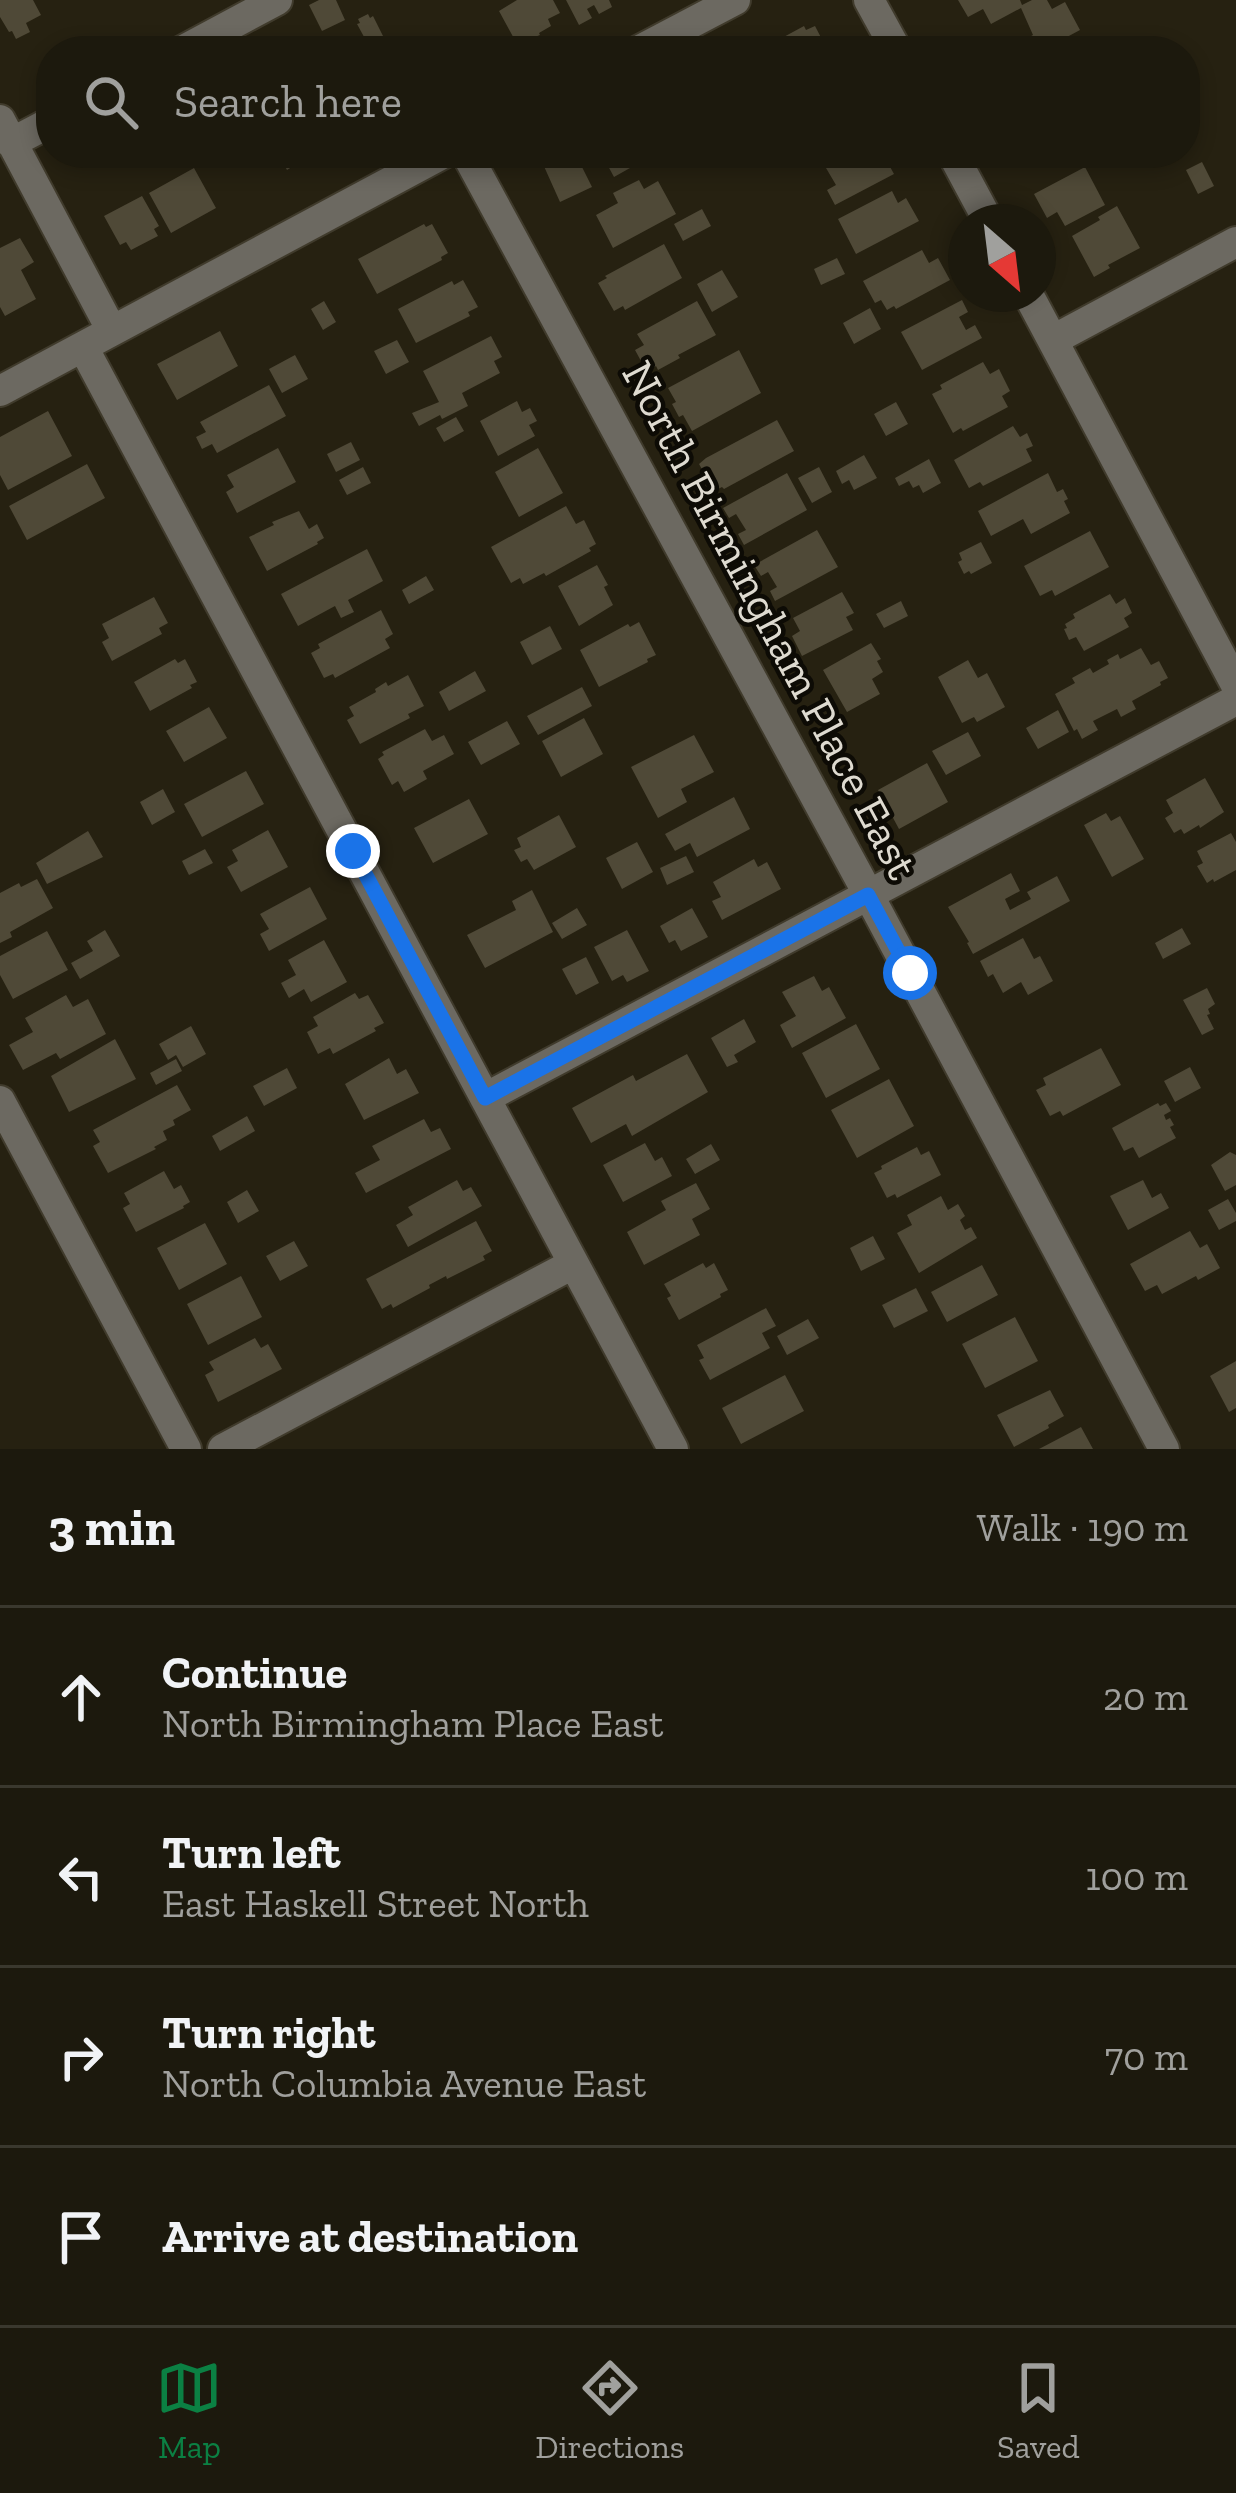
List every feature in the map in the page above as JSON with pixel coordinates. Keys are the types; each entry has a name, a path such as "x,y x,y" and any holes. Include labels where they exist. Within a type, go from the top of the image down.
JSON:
{"street":[{"path":"210,36 277,0"},
{"path":"667,36 735,0"},
{"path":"869,0 889,36"},
{"path":"36,125 6,131 112,331"},
{"path":"0,391 416,168"},
{"name":"North Birmingham Place East","path":"474,168 1164,1449"},
{"path":"960,168 979,204"},
{"path":"1053,340 1236,242"},
{"path":"1038,312 1236,685"},
{"path":"83,347 673,1449"},
{"path":"485,1098 1236,700"},
{"path":"0,1101 186,1449"},
{"path":"223,1449 573,1264"}],"building":[{"path":"0,0 33,0 41,15 26,23 30,32 16,39 9,32 0,17"},
{"path":"336,0 345,20 322,31 309,5"},
{"path":"517,0 553,0 560,13 548,19 551,26 540,35 513,36 499,11"},
{"path":"566,0 609,0 612,7 599,14 594,5 587,9 592,18 579,25"},
{"path":"958,0 1020,0 1022,5 1047,0 1052,9 1065,2 1080,30 1069,36 1031,36 1021,8 991,24 983,9 968,17"},
{"path":"373,16 383,36 364,36 358,19"},
{"path":"815,26 820,36 786,36"},
{"path":"1200,163 1214,186 1198,194 1186,170 1200,168"},
{"path":"194,168 216,208 171,233 149,193"},
{"path":"545,168 582,168 592,187 560,202"},
{"path":"609,168 630,168 614,177"},
{"path":"826,168 891,168 894,174 835,205 827,190 836,185"},
{"path":"1086,168 1105,205 1065,226 1056,204 1039,204 1034,194"},
{"path":"639,180 644,189 658,181 676,214 613,248 596,215 618,203 613,193"},
{"path":"892,191 898,203 906,198 919,221 856,254 838,219"},
{"path":"142,196 159,226 154,229 158,236 131,250 126,242 120,245 104,216"},
{"path":"1117,206 1140,248 1094,277 1072,236"},
{"path":"702,209 711,226 683,241 674,224"},
{"path":"432,224 448,253 377,294 358,259"},
{"path":"20,238 34,262 21,270 36,299 5,316 0,307 0,248"},
{"path":"664,244 682,278 625,310 623,306 614,311 598,283"},
{"path":"922,250 929,263 938,258 948,276 948,281 887,310 881,300 875,303 863,281"},
{"path":"837,258 845,274 821,285 814,269"},
{"path":"722,270 738,297 712,312 697,284"},
{"path":"463,280 478,307 468,312 470,316 416,343 398,309"},
{"path":"324,301 336,322 323,330 311,309"},
{"path":"697,301 716,335 647,372 635,350 644,345 637,334"},
{"path":"948,307 948,312 968,312 959,317 966,330 975,325 982,338 922,370 901,332"},
{"path":"870,308 881,329 854,344 843,323"},
{"path":"220,331 238,366 177,400 157,364"},
{"path":"491,336 502,357 494,361 500,373 462,393 468,406 419,426 412,413 439,402 423,371"},
{"path":"397,340 409,362 386,374 374,351"},
{"path":"739,350 761,393 692,431 683,415 679,417 668,388"},
{"path":"295,355 308,379 282,393 269,369"},
{"path":"983,362 990,374 999,369 1010,391 1002,396 1008,407 953,433 932,394"},
{"path":"269,385 286,416 217,453 212,444 202,449 196,437 206,432 200,422"},
{"path":"517,401 522,412 530,408 537,421 529,425 535,436 498,456 480,421"},
{"path":"896,402 908,424 886,436 874,414"},
{"path":"48,411 72,456 8,490 0,475 0,437"},
{"path":"456,417 464,431 444,442 436,428"},
{"path":"777,420 794,451 714,491 699,464"},
{"path":"1013,426 1020,437 1027,433 1033,446 1026,449 1032,461 983,486 980,482 969,488 954,460"},
{"path":"351,442 360,460 336,472 327,454"},
{"path":"278,448 296,482 237,513 226,492 234,487 227,475"},
{"path":"538,448 563,493 519,517 495,472"},
{"path":"864,455 877,478 854,490 849,480 842,484 836,471"},
{"path":"929,459 941,483 923,493 909,481 899,486 895,478"},
{"path":"87,464 105,498 27,540 9,506"},
{"path":"363,467 371,483 347,495 339,480"},
{"path":"819,467 832,492 812,503 798,478"},
{"path":"787,473 807,510 744,545 738,534 746,530 736,514 729,518 723,508"},
{"path":"1048,473 1057,492 1063,489 1070,513 1031,534 1023,519 991,536 978,511"},
{"path":"566,506 576,524 584,520 596,544 591,551 546,576 511,583 491,547"},
{"path":"299,511 309,529 317,524 324,538 267,571 249,537"},
{"path":"817,530 838,567 775,601 770,591 777,587 768,572 761,576 754,565"},
{"path":"1090,531 1109,567 1055,596 1052,590 1040,596 1024,566"},
{"path":"981,542 992,563 964,574 959,553"},
{"path":"367,549 383,581 348,600 354,612 341,618 335,606 298,626 281,594"},
{"path":"597,565 613,605 579,626 558,586"},
{"path":"426,576 434,590 409,604 402,590"},
{"path":"842,592 854,613 846,617 853,630 802,656 792,636 800,631 793,618"},
{"path":"1110,594 1116,604 1125,598 1132,613 1124,618 1129,627 1084,651 1076,637 1069,640 1065,624 1075,618 1073,614"},
{"path":"154,597 168,623 159,628 162,634 112,661 102,642 109,638 102,624"},
{"path":"901,601 908,616 884,628 876,614"},
{"path":"381,610 393,634 385,639 390,648 335,678 333,674 324,678 311,653 320,648 318,644"},
{"path":"639,622 656,655 599,687 580,650"},
{"path":"550,626 562,649 532,665 520,642"},
{"path":"871,643 881,659 877,661 883,672 872,679 880,694 847,712 823,670"},
{"path":"1141,648 1151,665 1159,661 1168,678 1132,701 1136,709 1121,717 1117,709 1093,721 1098,730 1082,739 1055,694 1090,668 1093,673 1118,654 1120,659"},
{"path":"175,659 178,663 185,659 197,682 150,711 134,682"},
{"path":"968,660 978,678 987,673 1005,707 977,722 974,717 962,723 938,677"},
{"path":"475,671 486,691 449,711 439,692"},
{"path":"408,675 424,706 360,744 347,720 354,716 349,707 386,682 388,686"},
{"path":"582,687 592,706 538,735 527,716"},
{"path":"209,707 227,738 184,762 166,731"},
{"path":"1058,710 1069,732 1038,749 1026,728"},
{"path":"584,718 603,754 561,777 542,741"},
{"path":"507,721 520,744 481,765 468,742"},
{"path":"425,729 432,741 444,735 454,754 423,771 427,779 404,792 398,781 392,785 378,759 382,752"},
{"path":"968,732 981,756 946,775 932,751"},
{"path":"694,735 714,772 681,789 687,802 658,818 631,767"},
{"path":"927,763 948,802 899,829 878,790"},
{"path":"246,771 264,804 202,837 184,804"},
{"path":"1205,778 1224,812 1200,828 1174,833 1165,818 1173,813 1166,800"},
{"path":"163,789 175,812 152,825 140,802"},
{"path":"734,797 750,829 697,857 690,843 675,851 665,834"},
{"path":"469,799 488,834 433,863 414,828"},
{"path":"1106,813 1111,821 1120,816 1144,859 1112,877 1084,825"},
{"path":"559,815 576,847 534,870 527,859 521,862 514,850 521,847 517,838"},
{"path":"268,830 288,867 241,892 227,867 238,861 232,850"},
{"path":"88,831 103,857 47,884 36,863"},
{"path":"1231,833 1236,842 1236,870 1207,883 1197,866 1203,863 1197,851"},
{"path":"637,842 653,872 622,889 606,858"},
{"path":"205,849 213,863 189,875 182,861"},
{"path":"686,856 694,872 667,885 660,868"},
{"path":"754,859 758,867 767,862 781,889 722,920 712,901 721,897 713,882"},
{"path":"1011,873 1020,891 1005,899 1010,910 1031,899 1027,892 1057,876 1070,901 973,954 948,907"},
{"path":"37,879 53,908 10,932 12,937 0,943 0,893"},
{"path":"310,887 327,919 269,951 260,934 269,929 260,914"},
{"path":"532,890 553,932 485,968 467,935 516,910 512,901"},
{"path":"577,908 587,925 562,939 552,923"},
{"path":"692,908 708,937 681,951 675,940 669,943 660,926"},
{"path":"1182,928 1191,944 1163,959 1155,943"},
{"path":"105,930 120,956 80,979 71,963 93,951 87,941"},
{"path":"627,930 649,971 627,982 623,975 612,981 594,947"},
{"path":"47,931 68,970 13,999 0,975 0,956"},
{"path":"1023,938 1034,959 1040,956 1053,981 1028,995 1021,982 1003,993 980,961"},
{"path":"324,940 347,982 311,1002 304,989 289,998 281,983 296,975 288,960"},
{"path":"586,957 599,983 576,995 562,969"},
{"path":"814,976 822,991 829,987 846,1018 792,1048 780,1025 796,1016 782,992"},
{"path":"1207,988 1215,1004 1207,1015 1214,1029 1202,1035 1183,1000"},
{"path":"355,993 359,999 368,995 384,1023 333,1054 330,1048 318,1054 307,1032 318,1026 313,1017"},
{"path":"66,995 73,1007 88,999 106,1034 60,1059 56,1053 23,1070 9,1045 33,1032 25,1018"},
{"path":"744,1019 756,1042 734,1055 738,1062 727,1067 711,1038"},
{"path":"856,1024 880,1069 826,1098 802,1053"},
{"path":"191,1026 206,1054 183,1067 176,1055 168,1060 159,1044"},
{"path":"115,1039 136,1079 69,1112 51,1076"},
{"path":"1101,1048 1121,1085 1063,1116 1060,1111 1050,1116 1036,1090 1046,1085 1043,1078"},
{"path":"687,1054 708,1092 632,1136 626,1124 591,1143 572,1108 633,1075 636,1081"},
{"path":"389,1058 397,1074 406,1069 419,1093 364,1120 345,1084"},
{"path":"176,1059 182,1071 156,1085 150,1073"},
{"path":"1190,1067 1201,1088 1175,1102 1164,1081"},
{"path":"287,1068 297,1088 264,1106 253,1086"},
{"path":"889,1079 914,1126 857,1158 831,1110"},
{"path":"177,1085 191,1110 163,1131 167,1140 156,1149 108,1173 93,1146 100,1142 93,1130"},
{"path":"1166,1103 1171,1111 1164,1115 1174,1125 1170,1127 1176,1138 1139,1158 1133,1147 1124,1151 1112,1128"},
{"path":"247,1116 255,1131 220,1151 212,1136"},
{"path":"424,1119 431,1132 440,1128 451,1149 366,1193 355,1173 380,1160 372,1146"},
{"path":"645,1143 655,1161 662,1157 672,1176 623,1202 603,1165"},
{"path":"711,1144 720,1160 695,1174 686,1159"},
{"path":"917,1147 921,1155 929,1151 941,1175 897,1198 895,1194 887,1198 874,1173"},
{"path":"1230,1152 1236,1155 1236,1185 1225,1191 1211,1165"},
{"path":"164,1171 174,1189 181,1185 190,1202 136,1232 123,1208 130,1204 124,1193"},
{"path":"457,1180 463,1191 471,1187 482,1206 408,1247 396,1225 413,1215 408,1207"},
{"path":"1143,1180 1152,1198 1161,1193 1169,1208 1128,1230 1110,1196"},
{"path":"696,1183 710,1209 692,1219 700,1235 644,1265 627,1232 666,1210 661,1201"},
{"path":"247,1190 259,1211 238,1223 227,1202"},
{"path":"941,1196 948,1210 958,1204 965,1216 960,1220 965,1230 971,1227 977,1238 919,1273 897,1233 912,1225 907,1215"},
{"path":"1228,1199 1236,1221 1219,1230 1208,1210"},
{"path":"476,1221 492,1251 483,1256 485,1260 446,1276 393,1308 391,1304 382,1309 366,1279"},
{"path":"205,1223 227,1264 179,1290 157,1248"},
{"path":"1190,1231 1200,1248 1207,1244 1220,1268 1162,1294 1157,1285 1145,1291 1130,1264"},
{"path":"873,1236 885,1259 861,1271 850,1248"},
{"path":"294,1241 308,1266 280,1281 266,1256"},
{"path":"703,1263 706,1268 714,1263 728,1290 679,1320 664,1284"},
{"path":"982,1265 998,1295 947,1322 931,1292"},
{"path":"241,1276 262,1317 208,1345 187,1304"},
{"path":"916,1288 928,1311 894,1328 882,1305"},
{"path":"766,1308 776,1326 762,1333 770,1348 710,1380 697,1345"},
{"path":"1015,1317 1038,1361 985,1388 962,1344"},
{"path":"808,1319 819,1338 787,1355 777,1336"},
{"path":"255,1338 261,1348 268,1344 282,1369 218,1402 205,1375 214,1370 209,1362"},
{"path":"1236,1361 1236,1408 1229,1412 1210,1376"},
{"path":"785,1375 804,1411 741,1444 722,1408"},
{"path":"1050,1390 1064,1416 1014,1447 997,1415"},
{"path":"1081,1427 1093,1449 1039,1449"}],"route":[{"path":"353,851 485,1098 868,895 910,973"}]}
